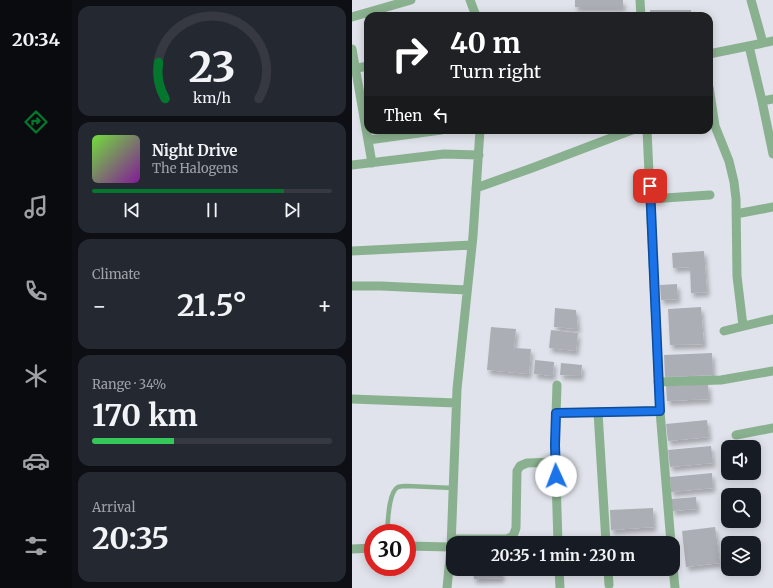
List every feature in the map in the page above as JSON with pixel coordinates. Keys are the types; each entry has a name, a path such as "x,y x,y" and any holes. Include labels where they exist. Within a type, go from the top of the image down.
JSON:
{"street":[{"path":"369,12 411,0"},
{"path":"470,0 474,12"},
{"path":"640,0 641,12"},
{"path":"751,0 763,43"},
{"path":"352,17 364,14"},
{"path":"713,53 773,41"},
{"path":"749,46 773,151"},
{"path":"352,49 354,68 364,119"},
{"path":"354,68 364,67"},
{"path":"762,101 773,98"},
{"path":"713,120 729,161 734,182 737,276 744,326"},
{"path":"367,134 372,162"},
{"path":"368,140 398,134"},
{"path":"452,536 457,389 472,245 480,134"},
{"path":"476,188 621,134"},
{"path":"647,134 658,382 670,536"},
{"path":"352,165 444,154 479,155"},
{"path":"650,199 710,195"},
{"path":"736,214 773,207"},
{"path":"352,251 472,245"},
{"path":"352,286 467,290"},
{"path":"724,331 744,326 773,322"},
{"path":"658,382 721,380 773,371"},
{"path":"557,385 555,462 558,536"},
{"path":"352,399 456,404"},
{"path":"556,413 660,411"},
{"path":"598,412 606,536"},
{"path":"736,435 773,428"},
{"path":"514,536 516,528 517,471 520,466 527,463 555,462"},
{"path":"416,545 446,543"},
{"path":"352,549 364,548"},
{"path":"447,588 448,576"},
{"path":"559,576 560,588"},
{"path":"608,576 609,585"},
{"path":"674,576 675,588"}],"lane":[{"path":"388,524 391,499 396,487 453,488"}],"building":[{"path":"575,0 623,0 623,7 575,7"},
{"path":"650,10 691,10 691,12 650,12"},
{"path":"704,251 707,292 691,293 690,267 673,268 672,253"},
{"path":"677,284 678,299 661,300 660,285"},
{"path":"701,307 704,344 670,345 668,309"},
{"path":"555,308 576,310 578,329 554,327"},
{"path":"491,327 516,329 514,348 531,349 529,374 487,370"},
{"path":"551,330 578,333 576,351 549,348"},
{"path":"712,353 713,375 665,377 664,355"},
{"path":"535,360 554,362 553,376 534,374"},
{"path":"561,363 582,365 581,376 560,375"},
{"path":"708,384 709,399 667,401 666,386"},
{"path":"707,420 709,437 668,441 666,424"},
{"path":"711,446 713,463 670,467 668,450"},
{"path":"712,473 713,488 671,492 670,477"},
{"path":"696,497 697,509 672,511 671,499"},
{"path":"653,508 654,527 611,530 610,510"},
{"path":"715,527 720,563 686,567 682,531"},
{"path":"474,576 502,576 502,578 474,579"}],"route":[{"path":"556,476 556,413 660,411 650,186"}]}
